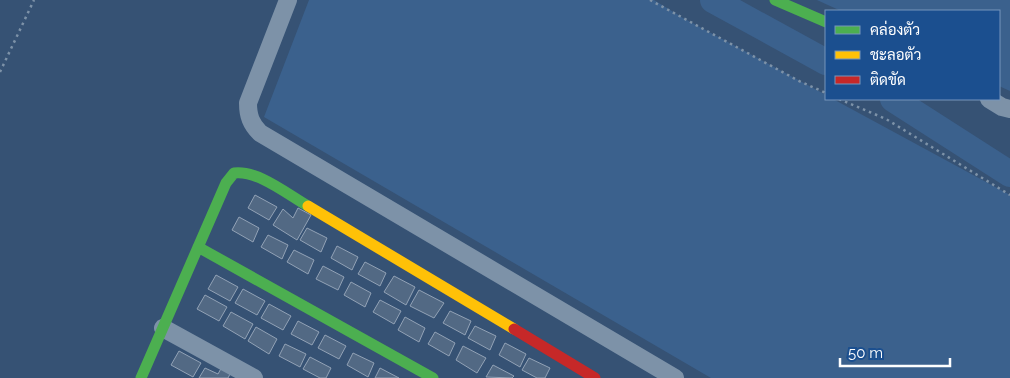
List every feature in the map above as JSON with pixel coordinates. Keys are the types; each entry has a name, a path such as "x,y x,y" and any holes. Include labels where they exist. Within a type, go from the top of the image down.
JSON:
{"street":[{"path":"288,0 248,103 248,116 253,126 260,133 674,378"},
{"path":"775,0 825,22"},
{"path":"991,100 1002,107 1010,109"},
{"path":"141,378 226,183 234,173 243,172 250,173 595,378"},
{"path":"198,247 433,378"},
{"path":"163,328 254,378"}],"path":[{"path":"0,72 34,0"},
{"path":"650,0 799,81 825,93"},
{"path":"841,100 886,119 1010,195"}],"water":[{"path":"309,0 654,0 683,18 825,94 825,100 835,100 1010,195 1010,378 711,378 264,117"},
{"path":"817,0 1010,0 1010,91 1000,86 1000,10 839,10"}],"building":[{"path":"255,195 277,207 269,220 248,208"},
{"path":"298,208 311,215 297,240 273,225 283,209 293,218"},
{"path":"239,217 259,228 253,242 232,230"},
{"path":"307,228 327,238 321,252 300,240"},
{"path":"268,235 288,245 282,259 261,247"},
{"path":"337,246 358,257 352,270 331,258"},
{"path":"294,250 314,260 308,274 287,262"},
{"path":"365,262 386,273 380,286 358,274"},
{"path":"323,266 344,277 338,290 316,279"},
{"path":"216,275 238,287 230,301 208,289"},
{"path":"394,276 415,287 406,305 384,292"},
{"path":"351,282 371,293 365,307 344,295"},
{"path":"243,289 265,301 257,315 235,303"},
{"path":"419,290 444,303 434,318 410,306"},
{"path":"205,295 227,307 219,321 197,309"},
{"path":"380,300 401,311 394,324 373,312"},
{"path":"269,304 291,316 283,330 261,318"},
{"path":"450,311 471,321 465,335 443,323"},
{"path":"231,312 253,324 245,339 223,326"},
{"path":"405,317 425,328 419,342 398,330"},
{"path":"298,321 319,332 312,345 291,334"},
{"path":"475,326 496,336 490,350 468,338"},
{"path":"256,327 277,339 269,354 248,341"},
{"path":"435,332 455,343 449,356 428,344"},
{"path":"325,335 346,346 339,359 318,348"},
{"path":"505,343 526,354 520,367 499,355"},
{"path":"285,344 306,354 300,367 279,356"},
{"path":"463,346 486,358 477,373 456,360"},
{"path":"179,351 201,363 193,377 171,365"},
{"path":"353,353 374,363 368,377 347,365"},
{"path":"310,357 331,368 326,378 320,378 303,369"},
{"path":"529,358 550,368 545,378 537,378 522,370"},
{"path":"223,365 232,370 228,378 199,378 205,368 218,374"},
{"path":"493,365 514,376 512,378 486,377"},
{"path":"380,368 399,378 375,378"}],"waterway":[{"path":"713,0 825,61"},
{"path":"895,100 1010,174"}],"traffic: fast":[{"path":"775,0 825,22"},
{"path":"141,378 226,183 234,173 253,175 262,179 308,206"},
{"path":"198,247 433,378"}],"traffic: slow":[{"path":"308,206 514,329"}],"traffic: jam":[{"path":"514,329 595,378"}]}
